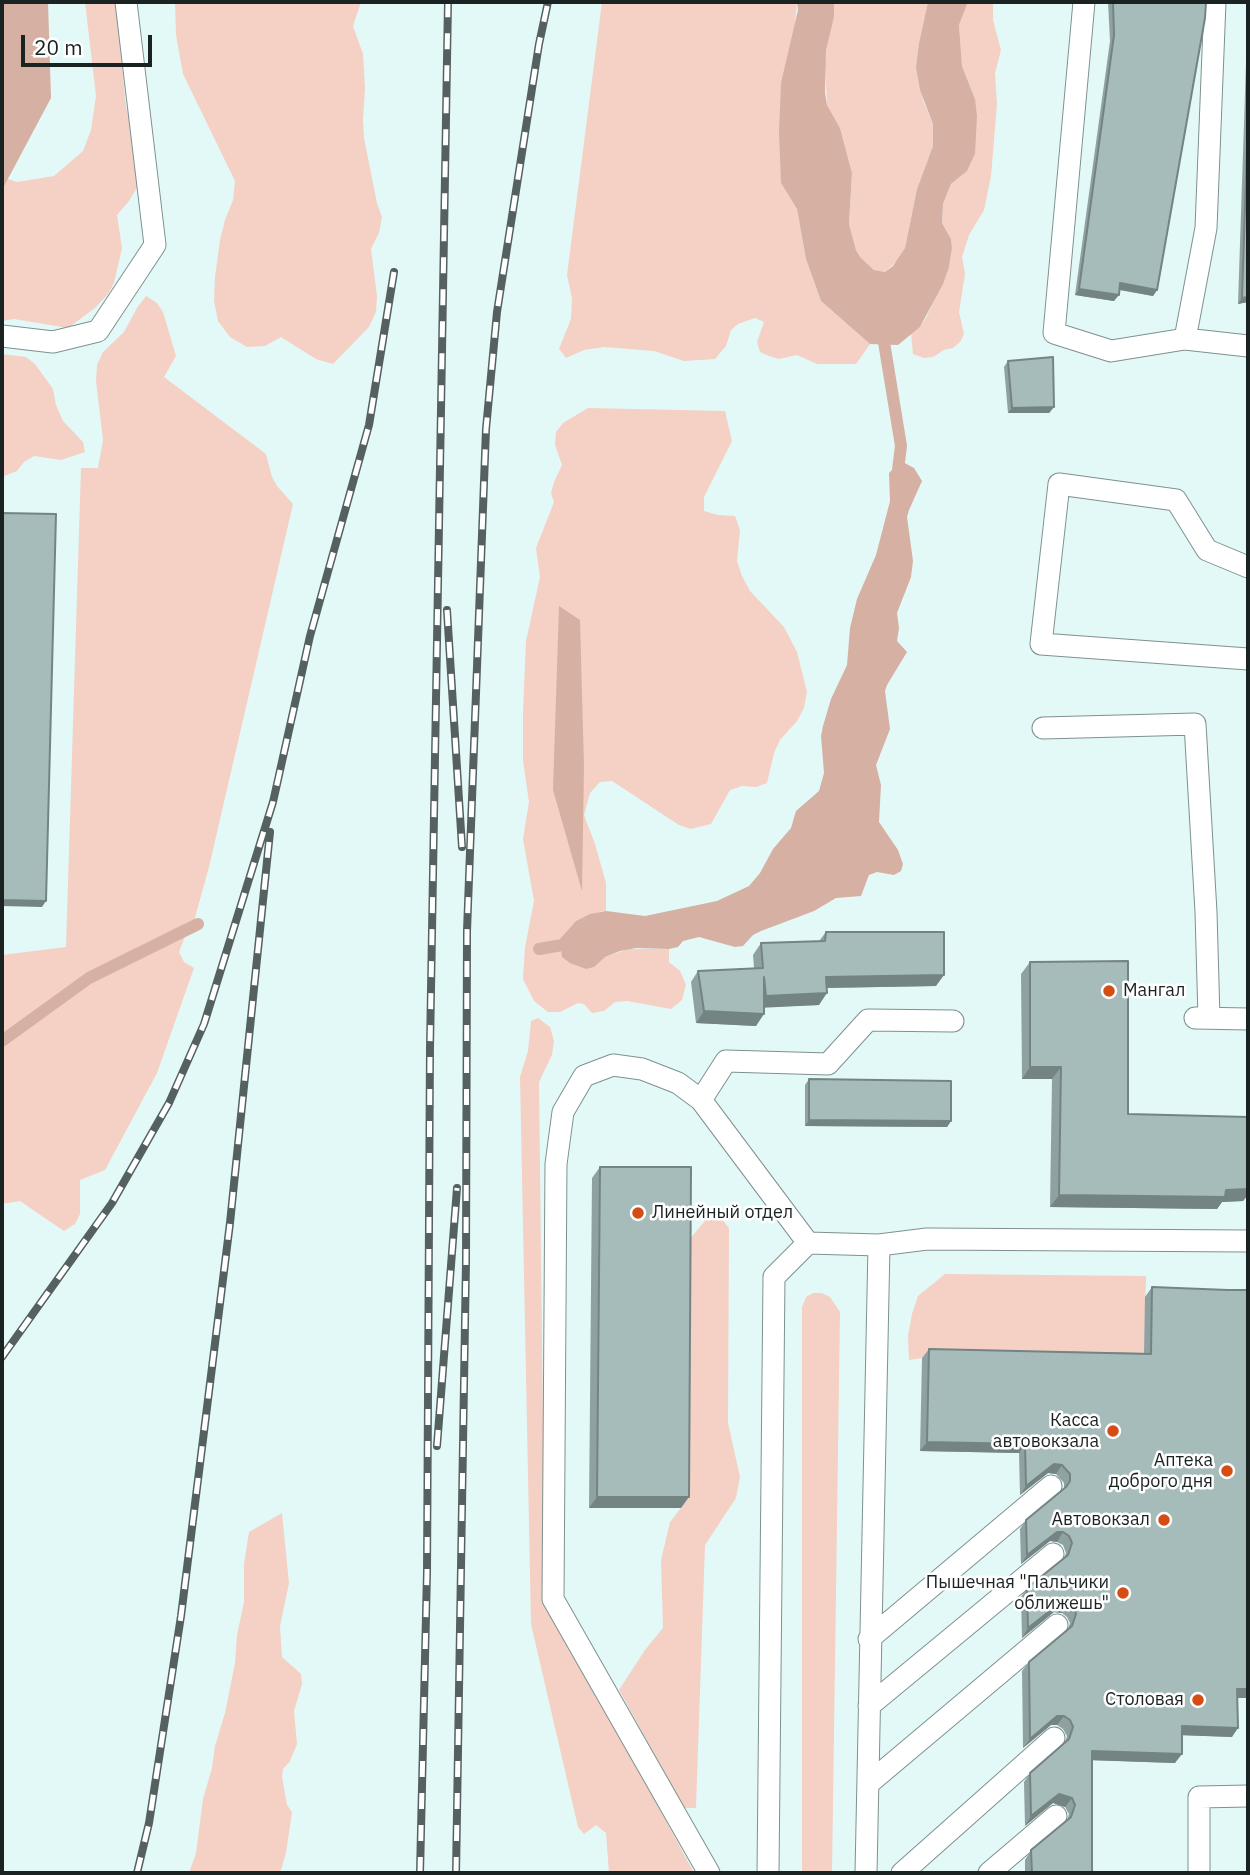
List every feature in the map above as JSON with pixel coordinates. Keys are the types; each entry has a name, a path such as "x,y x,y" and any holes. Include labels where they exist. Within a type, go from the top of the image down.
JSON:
{"lane":[{"path":"2,336 53,342 98,331 155,245 126,2"},
{"path":"1084,2 1054,333 1111,351 1185,339 1248,346"},
{"path":"1185,339 1206,228 1215,2"},
{"path":"1248,567 1207,550 1176,500 1059,484 1041,644 1248,659"},
{"path":"1043,728 1195,724 1206,912 1202,1018 1248,1019"},
{"path":"701,1100 726,1061 828,1064 868,1020 953,1021"},
{"path":"709,1873 553,1599 556,1164 563,1112 584,1076 613,1065 642,1069 678,1083 701,1100 808,1243"},
{"path":"768,1873 774,1277 808,1243 879,1245 927,1239 1248,1241"},
{"path":"866,1873 879,1245"},
{"path":"869,1639 1051,1486"},
{"path":"869,1706 1053,1554"},
{"path":"868,1784 1057,1625"},
{"path":"902,1873 1054,1738"},
{"path":"1199,1873 1199,1797 1248,1796"},
{"path":"989,1873 1056,1816"}],"shaded area":[{"path":"2,2 48,2 51,98 2,190"},
{"path":"85,2 116,2 126,107 138,186 117,215 122,248 114,283 95,308 68,328 14,319 2,321 2,177 17,182 54,176 83,151 91,130 96,96"},
{"path":"175,2 361,2 353,26 363,54 364,138 382,217 379,233 371,249 377,296 376,312 369,327 333,364 316,359 281,337 265,346 247,347 230,337 218,321 214,301 215,277 220,240 233,200 235,181 183,74 176,35"},
{"path":"602,2 797,2 781,183 797,209 806,259 821,301 870,344 856,364 817,364 797,355 779,359 760,352 757,342 764,322 755,318 738,324 731,330 726,346 715,359 684,361 654,351 604,347 584,350 566,358 559,349 571,319 572,298 567,275"},
{"path":"797,2 834,2 834,17 826,50 825,93 827,105 840,128 852,173 849,224 860,257 874,270 885,272 893,266 905,248 917,189 933,146 933,124 920,90 916,67 928,2 968,2 959,25 962,66 975,99 975,154 967,171 951,184 943,204 942,223 951,239 952,248 943,284 920,327 898,345 870,344 821,301 806,259 797,209 781,183 781,83 798,10"},
{"path":"834,2 928,2 916,67 923,100 933,124 933,146 917,189 905,248 900,258 885,272 874,270 860,257 849,224 852,173 840,128 827,105 825,64 827,40 834,17"},
{"path":"968,2 993,2 993,20 1001,50 995,73 997,104 991,176 984,210 969,235 962,257 965,274 959,312 964,334 953,348 924,358 913,354 911,333 920,327 926,318 949,267 952,248 951,239 942,223 943,204 951,184 967,171 975,154 975,99 962,66 959,25"},
{"path":"146,296 157,303 163,312 176,356 164,377 266,454 272,477 293,504 209,867 194,921 179,952 184,962 194,968 157,1073 105,1170 80,1180 80,1214 75,1224 64,1231 20,1201 2,1204 2,955 66,947 81,468 98,468 103,440 96,381 97,365 103,352 124,332"},
{"path":"2,354 26,357 35,364 53,389 63,421 83,442 85,452 61,460 34,456 24,462 17,471 2,477"},
{"path":"588,408 725,411 732,441 704,497 704,511 735,516 740,530 737,561 742,576 750,591 784,627 797,652 807,692 804,708 797,721 780,740 774,753 767,783 730,790 711,824 691,829 679,825 612,781 600,782 590,793 584,815 606,883 606,911 598,912 605,957 628,949 669,949 669,962 680,971 686,985 682,1000 671,1009 627,1001 615,1002 604,1011 592,1013 584,1004 578,1003 560,1012 548,1012 534,1001 523,979 525,947 534,901 523,839 529,802 523,761 523,712 526,641 540,577 536,548 554,502 551,493 562,465 555,445 556,432 563,423"},
{"path":"901,461 914,468 922,481 907,517 913,561 911,577 897,613 897,641 907,652 885,691 890,729 876,765 881,785 879,822 898,850 903,864 901,871 894,875 877,872 869,875 861,896 836,898 814,911 753,935 743,946 735,947 699,937 683,941 678,947 669,949 636,948 620,951 586,969 570,963 562,957 560,939 576,921 590,914 606,911 645,916 717,901 749,886 760,873 773,849 791,828 796,811 819,791 824,773 821,736 823,726 831,699 847,665 850,628 857,599 876,555 890,501 889,473"},
{"path":"559,606 580,620 584,767 582,891 553,790"},
{"path":"538,1018 550,1027 554,1041 552,1055 539,1082 545,1595 694,1873 609,1873 606,1833 596,1825 584,1834 578,1827 531,1624 520,1077 528,1051 531,1021"},
{"path":"709,1216 720,1217 729,1228 728,1423 740,1477 736,1498 705,1545 696,1808 684,1808 619,1690 663,1628 661,1560 670,1522 681,1508 683,1247"},
{"path":"945,1274 1146,1276 1144,1363 922,1358 909,1360 908,1336 918,1296"},
{"path":"813,1293 830,1297 840,1312 832,1873 802,1873 802,1307 806,1297"},
{"path":"282,1513 289,1583 280,1626 282,1657 301,1674 302,1684 294,1711 297,1744 290,1761 283,1769 282,1777 287,1805 292,1812 286,1853 280,1873 189,1873 196,1853 203,1799 235,1663 237,1635 244,1602 244,1564 249,1532"}],"building":[{"path":"1113,2 1206,2 1157,290 1120,283 1119,295 1079,289 1114,35"},
{"path":"1248,118 1248,297 1242,298"},
{"path":"1053,357 1054,407 1012,408 1008,361"},
{"path":"2,513 56,514 46,901 2,900"},
{"path":"826,932 944,932 944,975 826,977 827,993 766,996 764,977 764,1014 704,1011 698,971 763,968 761,943 825,941"},
{"path":"1128,961 1128,1114 1248,1117 1248,1189 1226,1190 1225,1197 1059,1195 1061,1067 1030,1067 1030,962"},
{"path":"809,1079 951,1081 951,1121 809,1120"},
{"path":"600,1167 691,1167 689,1497 597,1497"},
{"path":"1152,1287 1248,1290 1248,1689 1237,1689 1238,1728 1182,1726 1182,1754 1092,1751 1094,1873 1032,1873 1031,1850 1071,1817 1075,1805 1072,1798 1059,1794 1031,1816 1030,1773 1069,1739 1073,1727 1070,1720 1057,1716 1030,1739 1029,1662 1072,1626 1076,1614 1074,1608 1060,1603 1028,1628 1027,1588 1068,1555 1072,1543 1069,1536 1057,1532 1027,1555 1026,1520 1066,1487 1070,1474 1062,1465 1054,1464 1026,1486 1025,1444 927,1442 929,1349 1151,1354"}],"waterway":[{"path":"882,330 901,446 897,478"},
{"path":"2,1041 89,978 198,924"},
{"path":"539,949 574,943"}],"railway":[{"path":"420,1873 427,1572 430,1047 448,2"},
{"path":"456,1873 466,1261 467,931 486,429 497,312 548,2"},
{"path":"2,1357 112,1203 169,1103 204,1024 273,802 310,636 369,425 394,272"},
{"path":"447,610 462,847"},
{"path":"137,1873 149,1823 181,1616 230,1223 270,832"},
{"path":"437,1446 457,1188"}],"place":[{"name":"Мангал","path":"1109,991"},
{"name":"Линейный отдел","path":"638,1213"},
{"name":"Касса автовокзала","path":"1113,1431"},
{"name":"Аптека доброго дня","path":"1227,1471"},
{"name":"Автовокзал","path":"1164,1520"},
{"name":"Пышечная \"Пальчики оближешь\"","path":"1123,1593"},
{"name":"Столовая","path":"1198,1700"}]}
